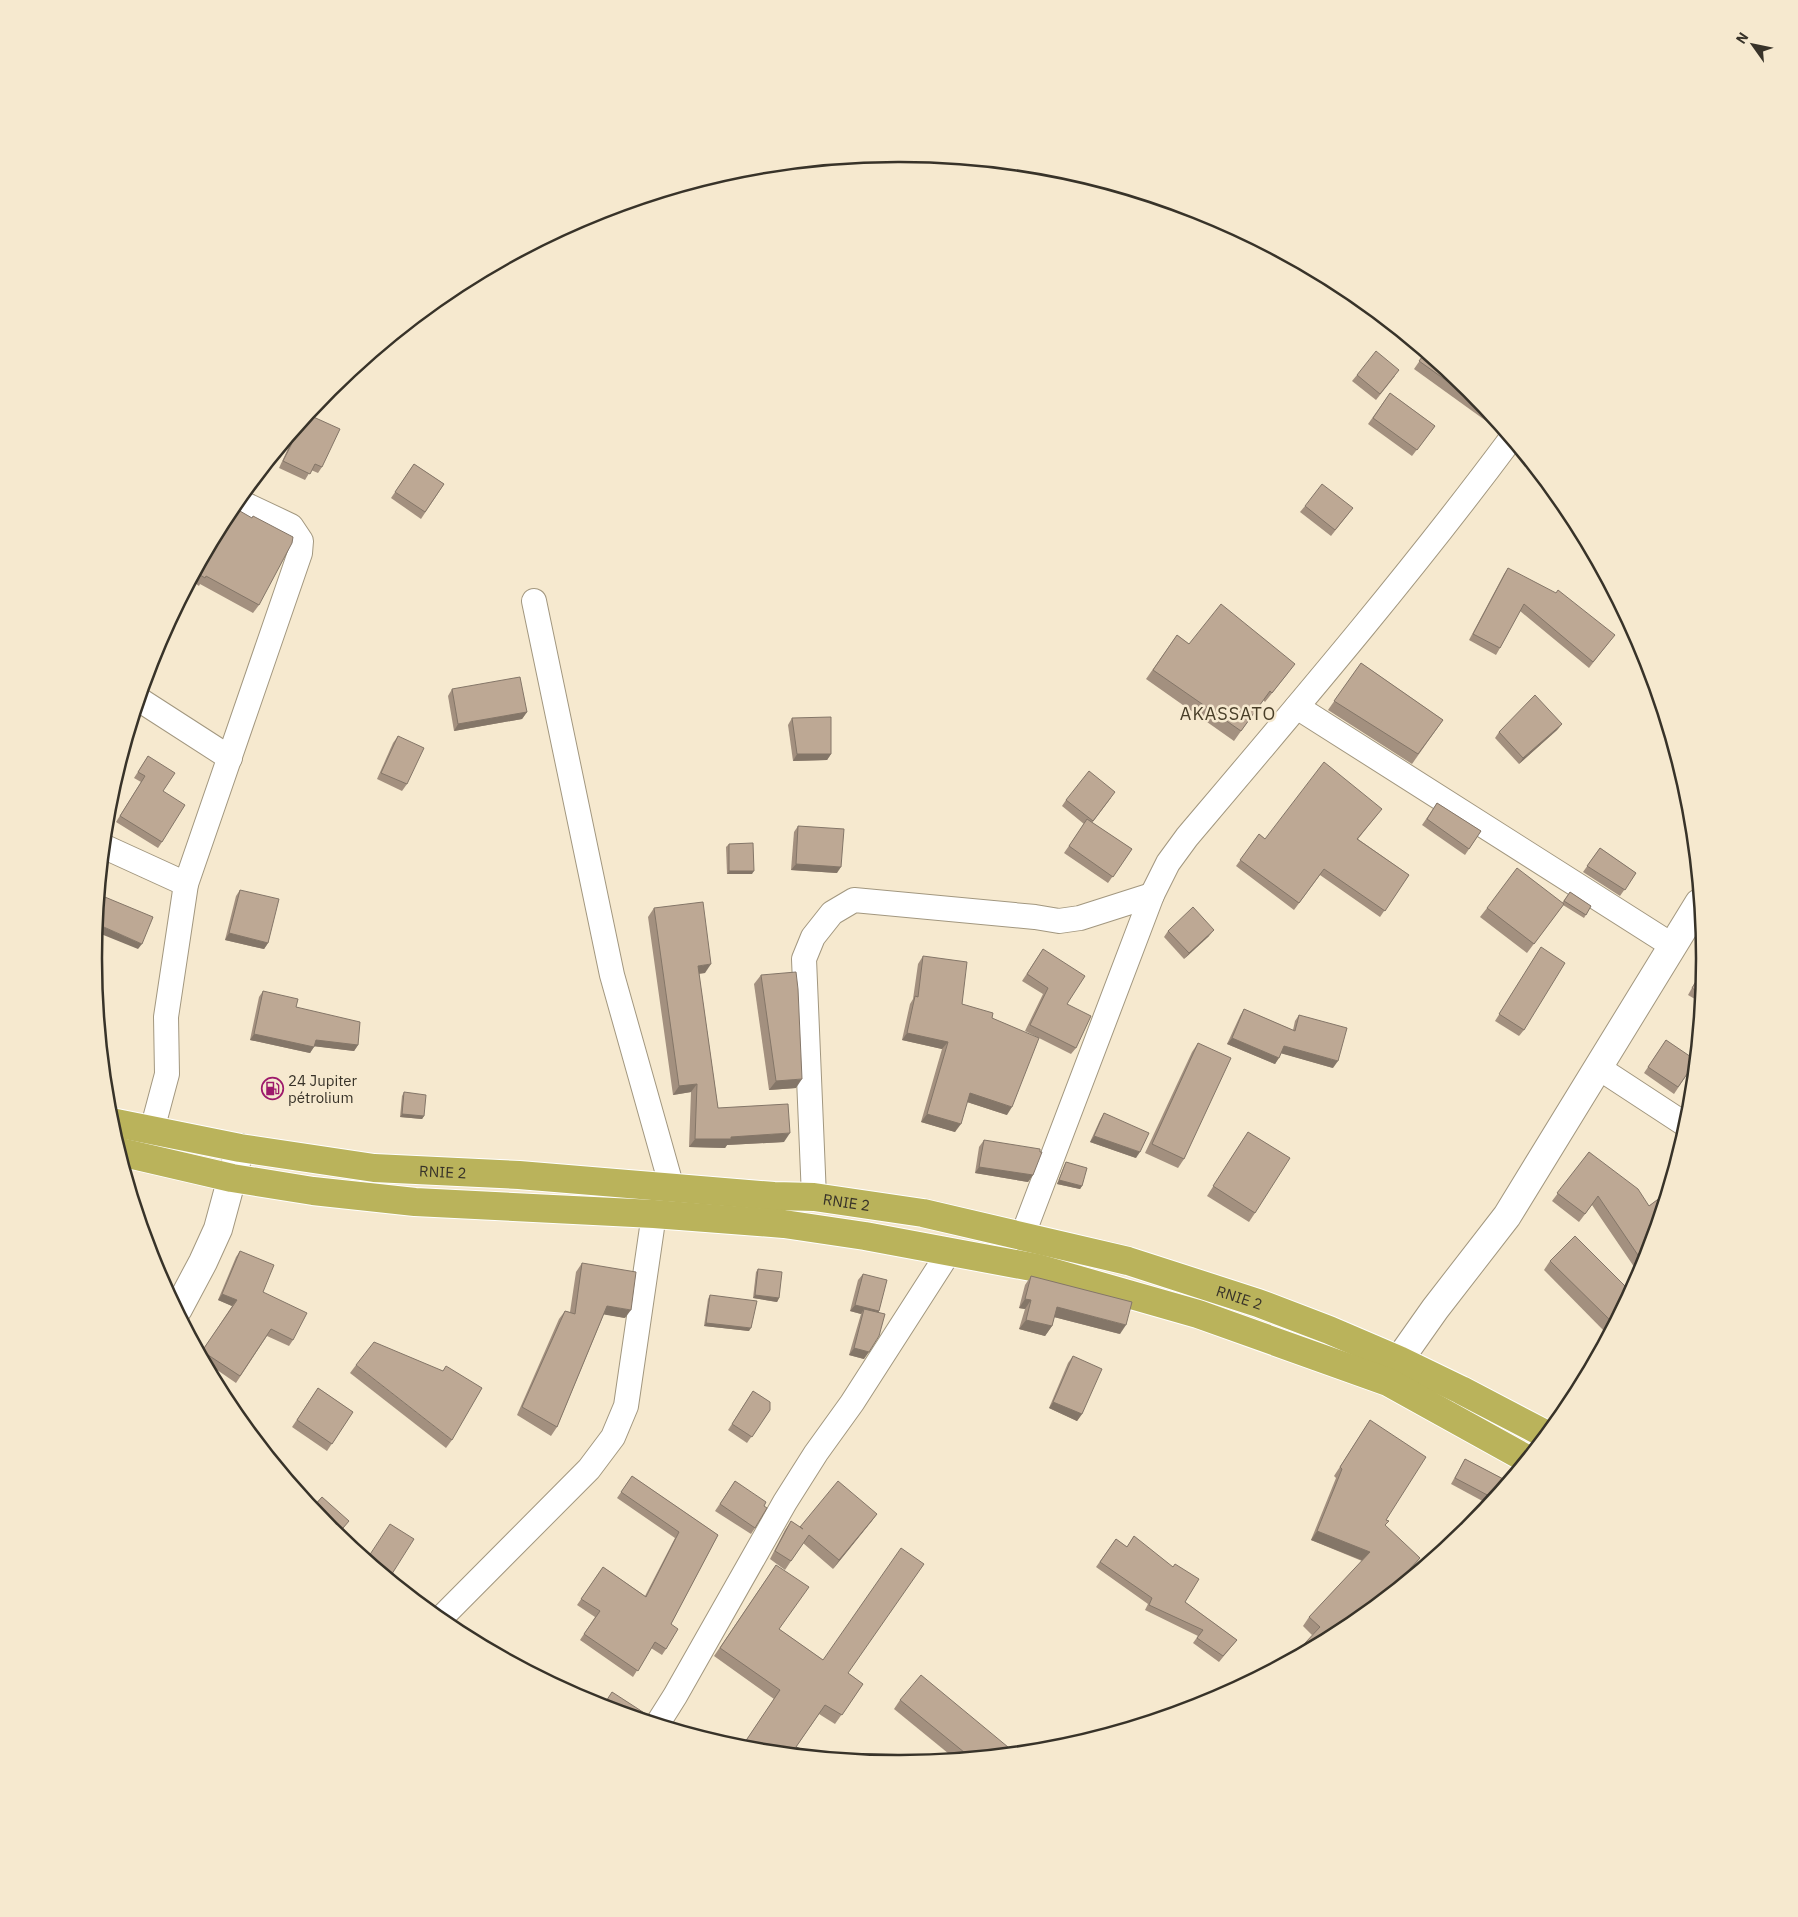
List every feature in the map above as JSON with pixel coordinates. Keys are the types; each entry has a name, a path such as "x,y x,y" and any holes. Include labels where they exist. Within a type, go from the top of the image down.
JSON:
{"highway":[{"name":"RNIE 2","path":"120,1124 240,1148 374,1168 519,1175 774,1196 814,1197 923,1213 1128,1261 1258,1303 1399,1360 1539,1431"},
{"name":"RNIE 2","path":"127,1154 232,1178 313,1191 415,1202 654,1214 784,1224 865,1236 1037,1268 1198,1314 1388,1382 1521,1456"}],"main road":[{"path":"1399,1360 1435,1309 1507,1216 1694,911"},
{"path":"181,1303 218,1229 240,1148"}],"street":[{"path":"1022,1237 1152,895 1168,863 1187,837 1338,659 1507,444"},
{"path":"152,1130 166,1074 166,1017 186,884 300,553 301,541 291,526 245,504"},
{"path":"534,601 612,975 672,1188"},
{"path":"145,703 230,758"},
{"path":"1297,708 1673,946"},
{"path":"110,849 186,884"},
{"path":"814,1197 804,959 813,937 832,913 854,900 1059,921 1080,918 1152,895"},
{"path":"1598,1068 1679,1120"},
{"path":"446,1613 589,1469 613,1437 626,1406 654,1214"},
{"path":"661,1718 785,1502 816,1453 852,1403 949,1252"}],"building":[{"path":"1376,351 1399,370 1380,394 1357,375"},
{"path":"1421,358 1446,380 1419,361"},
{"path":"1390,393 1435,426 1417,450 1373,418"},
{"path":"315,418 340,429 322,467 315,464 310,474 283,461 292,443"},
{"path":"414,464 444,484 425,512 395,492"},
{"path":"1322,484 1353,508 1335,530 1305,506"},
{"path":"240,511 293,537 292,543 259,605 206,576 205,578 201,575 209,560"},
{"path":"1508,568 1556,593 1558,590 1615,635 1593,662 1524,604 1500,648 1473,634"},
{"path":"1221,604 1295,664 1272,693 1270,691 1241,731 1153,670 1177,635 1189,644"},
{"path":"1361,663 1443,720 1418,754 1334,701"},
{"path":"520,677 527,712 458,724 452,689"},
{"path":"1535,695 1562,724 1523,758 1499,732"},
{"path":"831,717 831,754 797,754 792,718"},
{"path":"398,736 424,748 407,784 381,773"},
{"path":"148,756 175,773 163,791 185,805 162,842 120,816 145,776 138,772"},
{"path":"1324,762 1382,809 1357,839 1409,875 1385,911 1324,869 1299,903 1240,860 1259,834 1265,839"},
{"path":"1089,771 1115,792 1093,821 1066,800"},
{"path":"1437,803 1481,831 1469,849 1427,819"},
{"path":"1087,819 1132,849 1113,877 1069,846"},
{"path":"798,826 844,829 841,867 796,864"},
{"path":"753,843 754,871 729,871 729,844"},
{"path":"1600,848 1636,873 1625,890 1587,866"},
{"path":"1517,868 1564,904 1534,944 1487,908"},
{"path":"240,890 279,899 268,943 229,933"},
{"path":"1570,892 1591,906 1586,915 1564,901"},
{"path":"105,897 153,917 142,944 103,927"},
{"path":"703,902 711,964 698,966 718,1108 788,1104 790,1133 731,1137 731,1139 695,1139 697,1084 679,1086 654,908"},
{"path":"1193,907 1214,930 1189,953 1168,931"},
{"path":"1541,947 1565,963 1524,1030 1499,1014"},
{"path":"1043,949 1085,976 1067,1004 1091,1016 1076,1048 1030,1025 1048,988 1027,974"},
{"path":"923,956 967,962 962,1004 993,1013 992,1018 1039,1038 1012,1107 970,1093 961,1124 927,1114 948,1042 907,1033 915,996 918,997"},
{"path":"796,972 802,1079 776,1081 761,975"},
{"path":"263,991 298,999 296,1007 360,1022 358,1045 316,1040 314,1047 254,1034"},
{"path":"1244,1009 1295,1031 1299,1015 1347,1028 1338,1061 1284,1046 1279,1058 1232,1038"},
{"path":"1666,1040 1690,1056 1687,1074 1678,1087 1648,1067"},
{"path":"1198,1043 1231,1058 1184,1159 1152,1144"},
{"path":"404,1092 426,1095 424,1116 402,1114"},
{"path":"1104,1113 1149,1133 1140,1152 1094,1136"},
{"path":"1248,1132 1290,1158 1255,1213 1213,1186"},
{"path":"984,1140 1040,1149 1040,1152 1042,1152 1033,1175 979,1167"},
{"path":"1589,1152 1638,1189 1649,1206 1658,1200 1638,1255 1598,1196 1585,1214 1557,1193"},
{"path":"1066,1162 1087,1168 1082,1186 1059,1180"},
{"path":"1575,1236 1625,1286 1609,1319 1550,1261"},
{"path":"240,1251 274,1265 263,1292 307,1313 293,1340 271,1329 240,1376 208,1355 204,1348 237,1300 222,1294"},
{"path":"582,1263 636,1272 631,1310 607,1306 557,1427 522,1407 565,1311 575,1314"},
{"path":"758,1269 782,1272 779,1298 755,1295"},
{"path":"863,1274 887,1280 879,1311 855,1305"},
{"path":"1031,1276 1132,1302 1126,1325 1057,1307 1052,1326 1026,1320 1031,1300 1025,1299"},
{"path":"710,1295 757,1301 751,1328 706,1323"},
{"path":"864,1309 885,1314 879,1336 869,1352 854,1348"},
{"path":"374,1342 443,1371 446,1366 482,1388 452,1440 356,1365"},
{"path":"1073,1356 1102,1369 1082,1414 1053,1402"},
{"path":"318,1388 353,1412 332,1444 297,1420"},
{"path":"753,1391 770,1402 770,1410 752,1437 732,1424"},
{"path":"1370,1420 1426,1457 1386,1520 1389,1521 1385,1525 1420,1558 1384,1590 1342,1621 1305,1643 1320,1627 1309,1617 1370,1552 1317,1531 1342,1469 1340,1467"},
{"path":"1465,1459 1502,1479 1487,1495 1455,1478"},
{"path":"632,1476 718,1535 671,1624 678,1629 666,1649 655,1642 638,1671 584,1634 600,1611 581,1599 603,1567 646,1597 679,1532 621,1492"},
{"path":"735,1481 766,1502 764,1506 767,1508 755,1528 720,1504"},
{"path":"838,1481 877,1514 839,1560 809,1535 791,1561 775,1551 791,1521 800,1527"},
{"path":"322,1497 349,1521 343,1528 317,1502"},
{"path":"390,1524 414,1539 393,1573 370,1554"},
{"path":"1134,1536 1173,1567 1175,1564 1199,1579 1185,1602 1237,1640 1223,1656 1197,1638 1203,1630 1149,1605 1152,1598 1100,1562 1116,1539 1127,1547"},
{"path":"901,1548 924,1564 848,1673 863,1684 842,1715 825,1705 796,1747 800,1748 746,1740 780,1690 720,1648 776,1565 809,1587 779,1629 823,1660"},
{"path":"921,1675 1008,1747 964,1752 900,1700"},
{"path":"612,1692 646,1714 643,1713 607,1699"}],"place":[{"name":"24 Jupiter pétrolium","path":"272,1089"}],"district":[{"name":"AKASSATO","path":"1228,713"}]}
